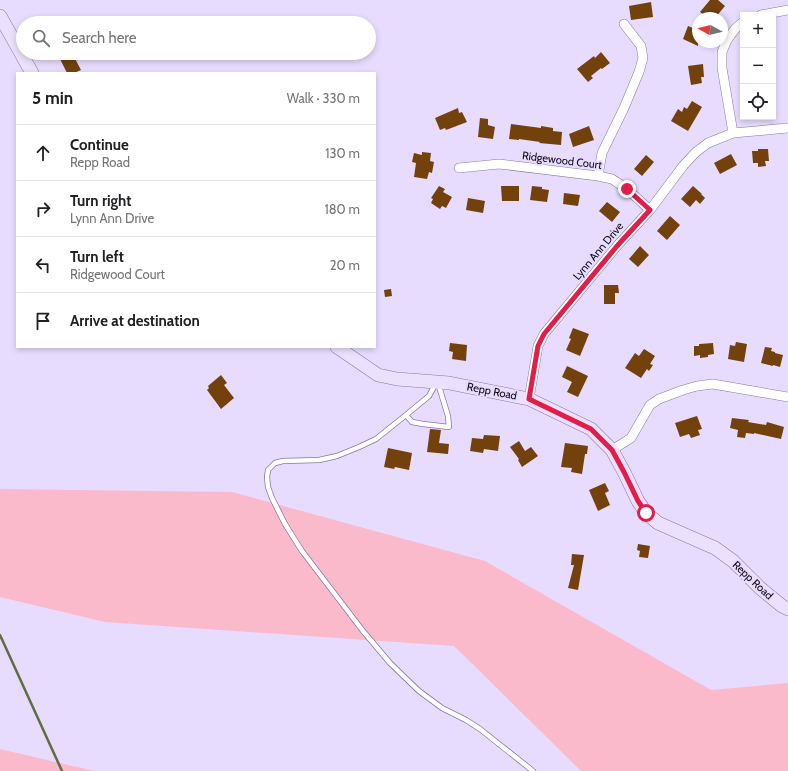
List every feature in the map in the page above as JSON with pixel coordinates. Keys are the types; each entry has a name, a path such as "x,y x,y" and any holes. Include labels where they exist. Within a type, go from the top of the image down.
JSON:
{"street":[{"path":"776,12 788,10"},
{"path":"0,16 16,44"},
{"path":"598,176 602,153 624,108 639,72 643,58 641,46 624,24"},
{"path":"733,133 722,68 722,52 727,40 740,25"},
{"path":"25,60 31,72"},
{"name":"Lynn Ann Drive","path":"529,399 538,346 544,334 617,246 650,210 683,166 696,152 708,143 733,133 788,128"},
{"name":"Ridgewood Court","path":"459,168 499,164 612,179 627,189 650,210"},
{"name":"Repp Road","path":"338,348 378,375 397,379 449,383 529,399 591,429 612,450 638,501 646,513 658,523 716,548 733,561 760,588 788,609"},
{"path":"612,450 631,438 650,405 659,399 683,390 713,384 788,397"}],"lane":[{"path":"437,382 429,396 406,416 376,439 359,448 337,456 319,460 283,461 275,463 268,470 268,487 285,524 302,551 363,631 390,663 419,691 442,708 480,729 533,771"},
{"path":"406,416 412,422 448,427 448,416 437,382"}],"shaded area":[{"path":"0,489 232,492 485,561 711,690 788,683 788,771 581,771 454,646 105,622 0,597"},
{"path":"0,749 94,771 0,771"}],"building":[{"path":"710,0 718,0 725,6 720,12 700,12"},
{"path":"651,2 653,17 631,20 629,6"},
{"path":"688,26 692,28 692,43 683,39"},
{"path":"601,52 610,63 591,76 593,78 588,82 577,69 594,56 595,58"},
{"path":"60,60 76,60 81,70 76,72 66,72"},
{"path":"703,64 704,77 701,77 702,83 691,85 688,66"},
{"path":"692,101 702,107 688,131 671,121 678,109 682,112 684,107 687,109"},
{"path":"458,108 459,113 462,112 467,122 446,130 445,128 440,130 435,118"},
{"path":"480,118 488,119 488,125 495,127 493,139 478,137"},
{"path":"511,124 553,128 553,131 562,132 561,145 509,139"},
{"path":"589,126 594,140 573,147 569,134"},
{"path":"758,149 768,149 769,161 765,161 766,166 758,167 758,163 753,163 752,151 758,151"},
{"path":"422,152 431,153 430,161 434,162 432,173 429,172 427,179 414,177 416,163 412,162 414,153 422,155"},
{"path":"731,154 737,165 720,174 714,163"},
{"path":"646,155 654,162 642,176 634,169"},
{"path":"439,186 445,189 443,192 452,197 446,208 442,206 440,209 431,203 433,199 431,198"},
{"path":"501,186 519,186 519,201 502,201"},
{"path":"532,186 542,187 542,189 549,190 547,202 530,200"},
{"path":"693,186 705,198 700,204 696,200 690,207 681,199"},
{"path":"564,193 580,195 578,206 563,204"},
{"path":"468,198 485,201 483,213 466,210"},
{"path":"607,202 620,212 612,222 599,211"},
{"path":"670,216 680,225 667,240 657,231"},
{"path":"640,246 649,255 638,267 629,259"},
{"path":"604,285 618,285 619,293 615,293 615,304 604,304"},
{"path":"391,289 392,296 385,297 384,290"},
{"path":"573,328 589,334 580,356 566,350 571,339 569,338"},
{"path":"736,342 747,344 744,362 728,359 730,345 735,346"},
{"path":"450,343 467,345 466,361 452,359 453,352 449,351"},
{"path":"713,343 714,354 708,355 708,357 700,358 700,355 694,356 694,346"},
{"path":"765,347 772,348 771,351 783,355 780,367 761,363"},
{"path":"644,349 655,356 650,364 653,365 649,371 647,369 641,378 625,368 635,353 639,356"},
{"path":"567,366 588,376 578,397 567,392 572,382 562,377"},
{"path":"221,375 227,383 224,385 234,398 221,409 207,390 209,388 208,386"},
{"path":"697,416 702,429 698,430 700,435 691,438 689,434 680,437 675,423"},
{"path":"732,418 749,420 748,422 766,425 767,422 784,427 781,439 754,433 746,433 745,438 737,437 738,430 730,428"},
{"path":"430,429 441,430 439,443 449,444 448,454 427,452"},
{"path":"484,435 500,436 498,451 484,449 483,453 470,451 472,438 483,439"},
{"path":"519,441 525,451 531,447 538,456 522,467 518,460 519,459 510,447"},
{"path":"565,443 588,446 587,454 585,454 582,474 571,472 572,468 561,467"},
{"path":"388,448 412,453 409,470 395,467 394,469 384,467"},
{"path":"605,483 609,491 605,493 610,505 598,511 589,490"},
{"path":"638,544 650,546 648,558 639,557 640,551 637,550"},
{"path":"572,554 584,555 578,590 568,588 574,565 571,565"}],"waterway":[{"path":"0,635 62,771"}],"route":[{"path":"627,189 650,210 617,246 544,334 538,346 529,399 591,429 612,450 638,501 646,513"}]}
